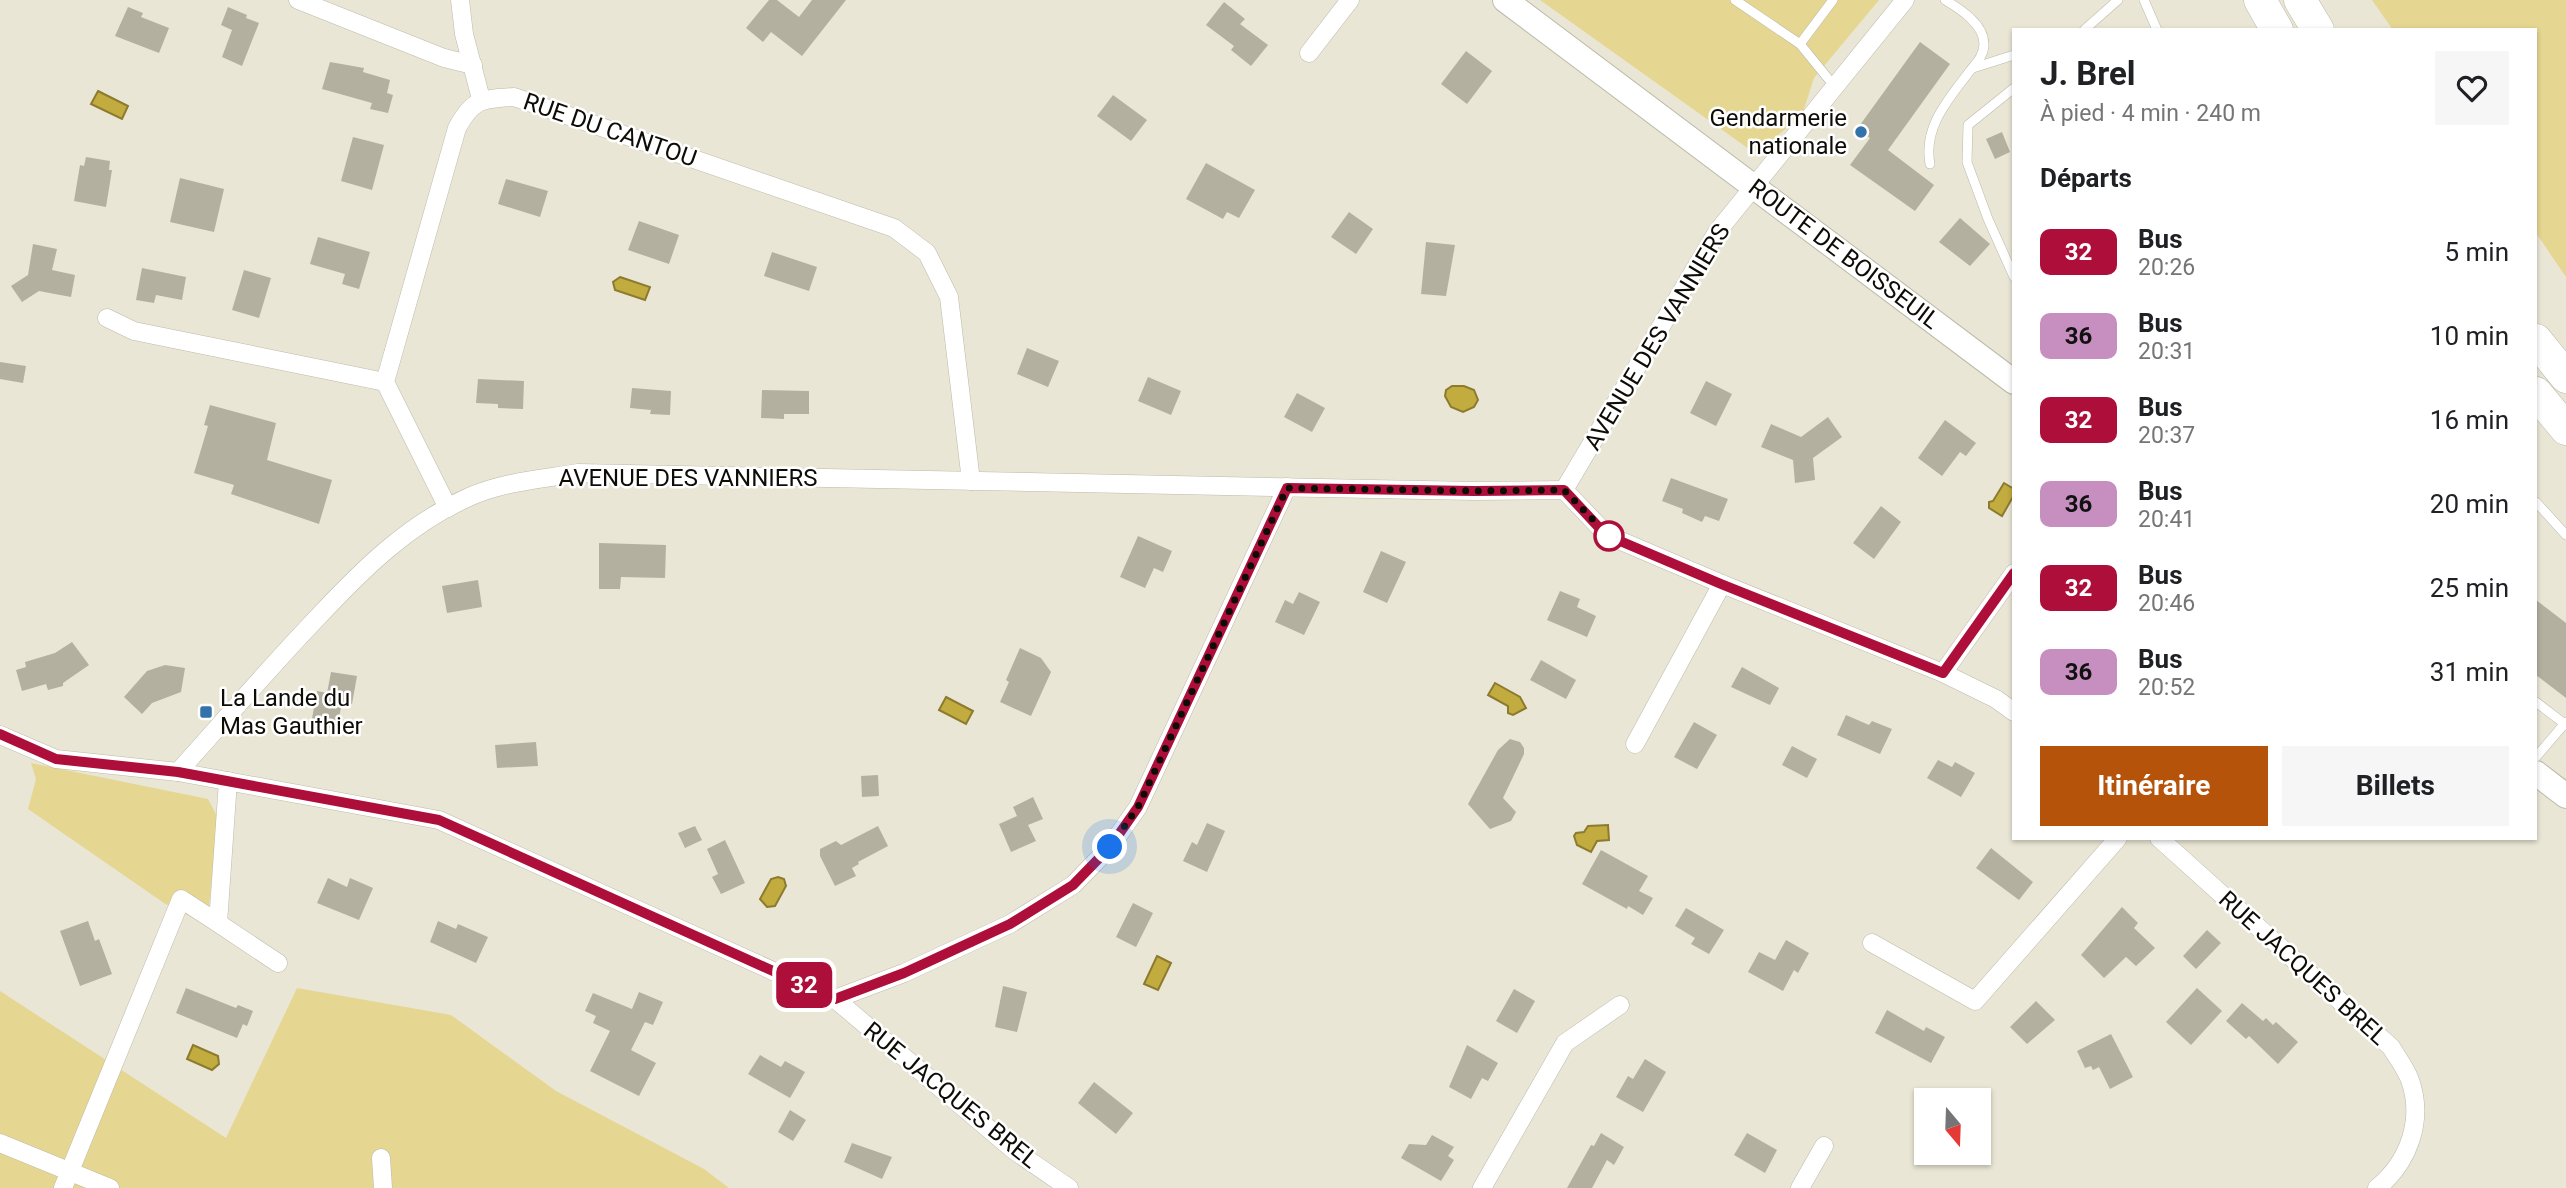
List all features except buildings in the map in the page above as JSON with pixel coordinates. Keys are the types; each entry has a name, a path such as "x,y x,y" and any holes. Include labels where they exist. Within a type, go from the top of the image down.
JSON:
{"highway":[{"path":"2260,0 2276,28"},
{"path":"2300,0 2317,28"},
{"path":"2537,341 2566,377"},
{"path":"2537,394 2566,429"}],"main road":[{"name":"ROUTE DE BOISSEUIL","path":"1505,0 2012,376"},
{"path":"2537,774 2566,796"}],"street":[{"path":"298,0 444,58 473,65"},
{"path":"448,508 385,382 457,128 466,111 481,99 464,34 460,0"},
{"path":"1309,53 1350,0"},
{"name":"AVENUE DES VANNIERS","path":"178,772 286,650 369,564 419,524 471,496 496,489 578,473 1287,488 1564,490 1717,232 1905,0"},
{"name":"RUE DU CANTOU","path":"481,99 514,97 894,228 927,253 949,297 971,481"},
{"path":"107,318 134,331 385,382"},
{"path":"835,999 904,973 1010,924 1073,885 1110,847 1138,807 1287,488"},
{"path":"1564,490 1606,535 1943,673 1996,699 2012,711"},
{"path":"1943,673 2012,576"},
{"path":"1635,744 1721,584"},
{"path":"0,734 56,759 178,772"},
{"name":"RUE JACQUES BREL","path":"178,772 439,820 835,999 1015,1151 1069,1188"},
{"path":"218,923 228,781"},
{"path":"1872,943 1975,1001 2116,840"},
{"name":"RUE JACQUES BREL","path":"2161,840 2390,1047 2397,1058 2410,1079 2417,1109 2411,1143 2391,1177 2377,1188"},
{"path":"67,1180 181,899 278,963"},
{"path":"1482,1188 1565,1042 1620,1005"},
{"path":"0,1143 67,1180 110,1188"},
{"path":"1800,1188 1824,1146"},
{"path":"382,1158 383,1188"}],"lane":[{"path":"1735,0 1800,44 1835,87"},
{"path":"1800,44 1833,0"},
{"path":"1930,164 1927,151 1932,126 1942,107 1982,56 1984,42 1979,29 1967,15 1945,0"},
{"path":"2086,28 2118,0"},
{"path":"2144,0 2156,28"},
{"path":"1972,68 2012,56"},
{"path":"2012,90 1968,125 1967,162 1987,219 2012,273"},
{"path":"2537,503 2566,535"},
{"path":"2537,703 2566,724 2537,756"}],"shaded area":[{"path":"1540,0 1879,0 1814,78 1802,115 1756,154"},
{"path":"2372,0 2566,0 2566,277 2537,234 2537,28 2392,28"},
{"path":"98,91 128,106 122,119 91,104"},
{"path":"620,277 650,287 645,300 615,290 613,282"},
{"path":"1452,386 1464,386 1474,390 1478,400 1474,407 1463,412 1451,407 1445,396 1446,390"},
{"path":"2004,483 2012,488 2012,498 2002,516 1989,508 1989,502 1993,501"},
{"path":"1495,683 1520,697 1526,708 1513,715 1508,713 1508,706 1488,695"},
{"path":"946,697 973,711 966,724 939,710"},
{"path":"31,763 208,799 218,818 207,925 164,903 28,809 36,779"},
{"path":"1608,825 1609,840 1597,841 1591,852 1577,845 1574,836 1576,833 1584,832 1588,826"},
{"path":"771,879 784,879 786,886 775,906 767,907 760,899"},
{"path":"1157,956 1171,963 1158,990 1144,984"},
{"path":"297,988 451,1015 556,1091 704,1169 729,1188 0,1188 0,991 226,1138"},
{"path":"193,1045 218,1056 219,1064 212,1070 187,1059"}],"bus line":[{"name":"32","path":"0,734 56,759 178,772 439,820 835,999 904,973 1010,924 1073,885 1110,847 1138,807 1287,488 1564,490 1606,535 1943,673 2012,576"}],"place":[{"name":"Gendarmerie nationale","path":"1861,132"},
{"name":"La Lande du Mas Gauthier","path":"206,712"}],"route":[{"path":"1110,847 1138,807 1287,488 1564,490 1609,536"}]}
